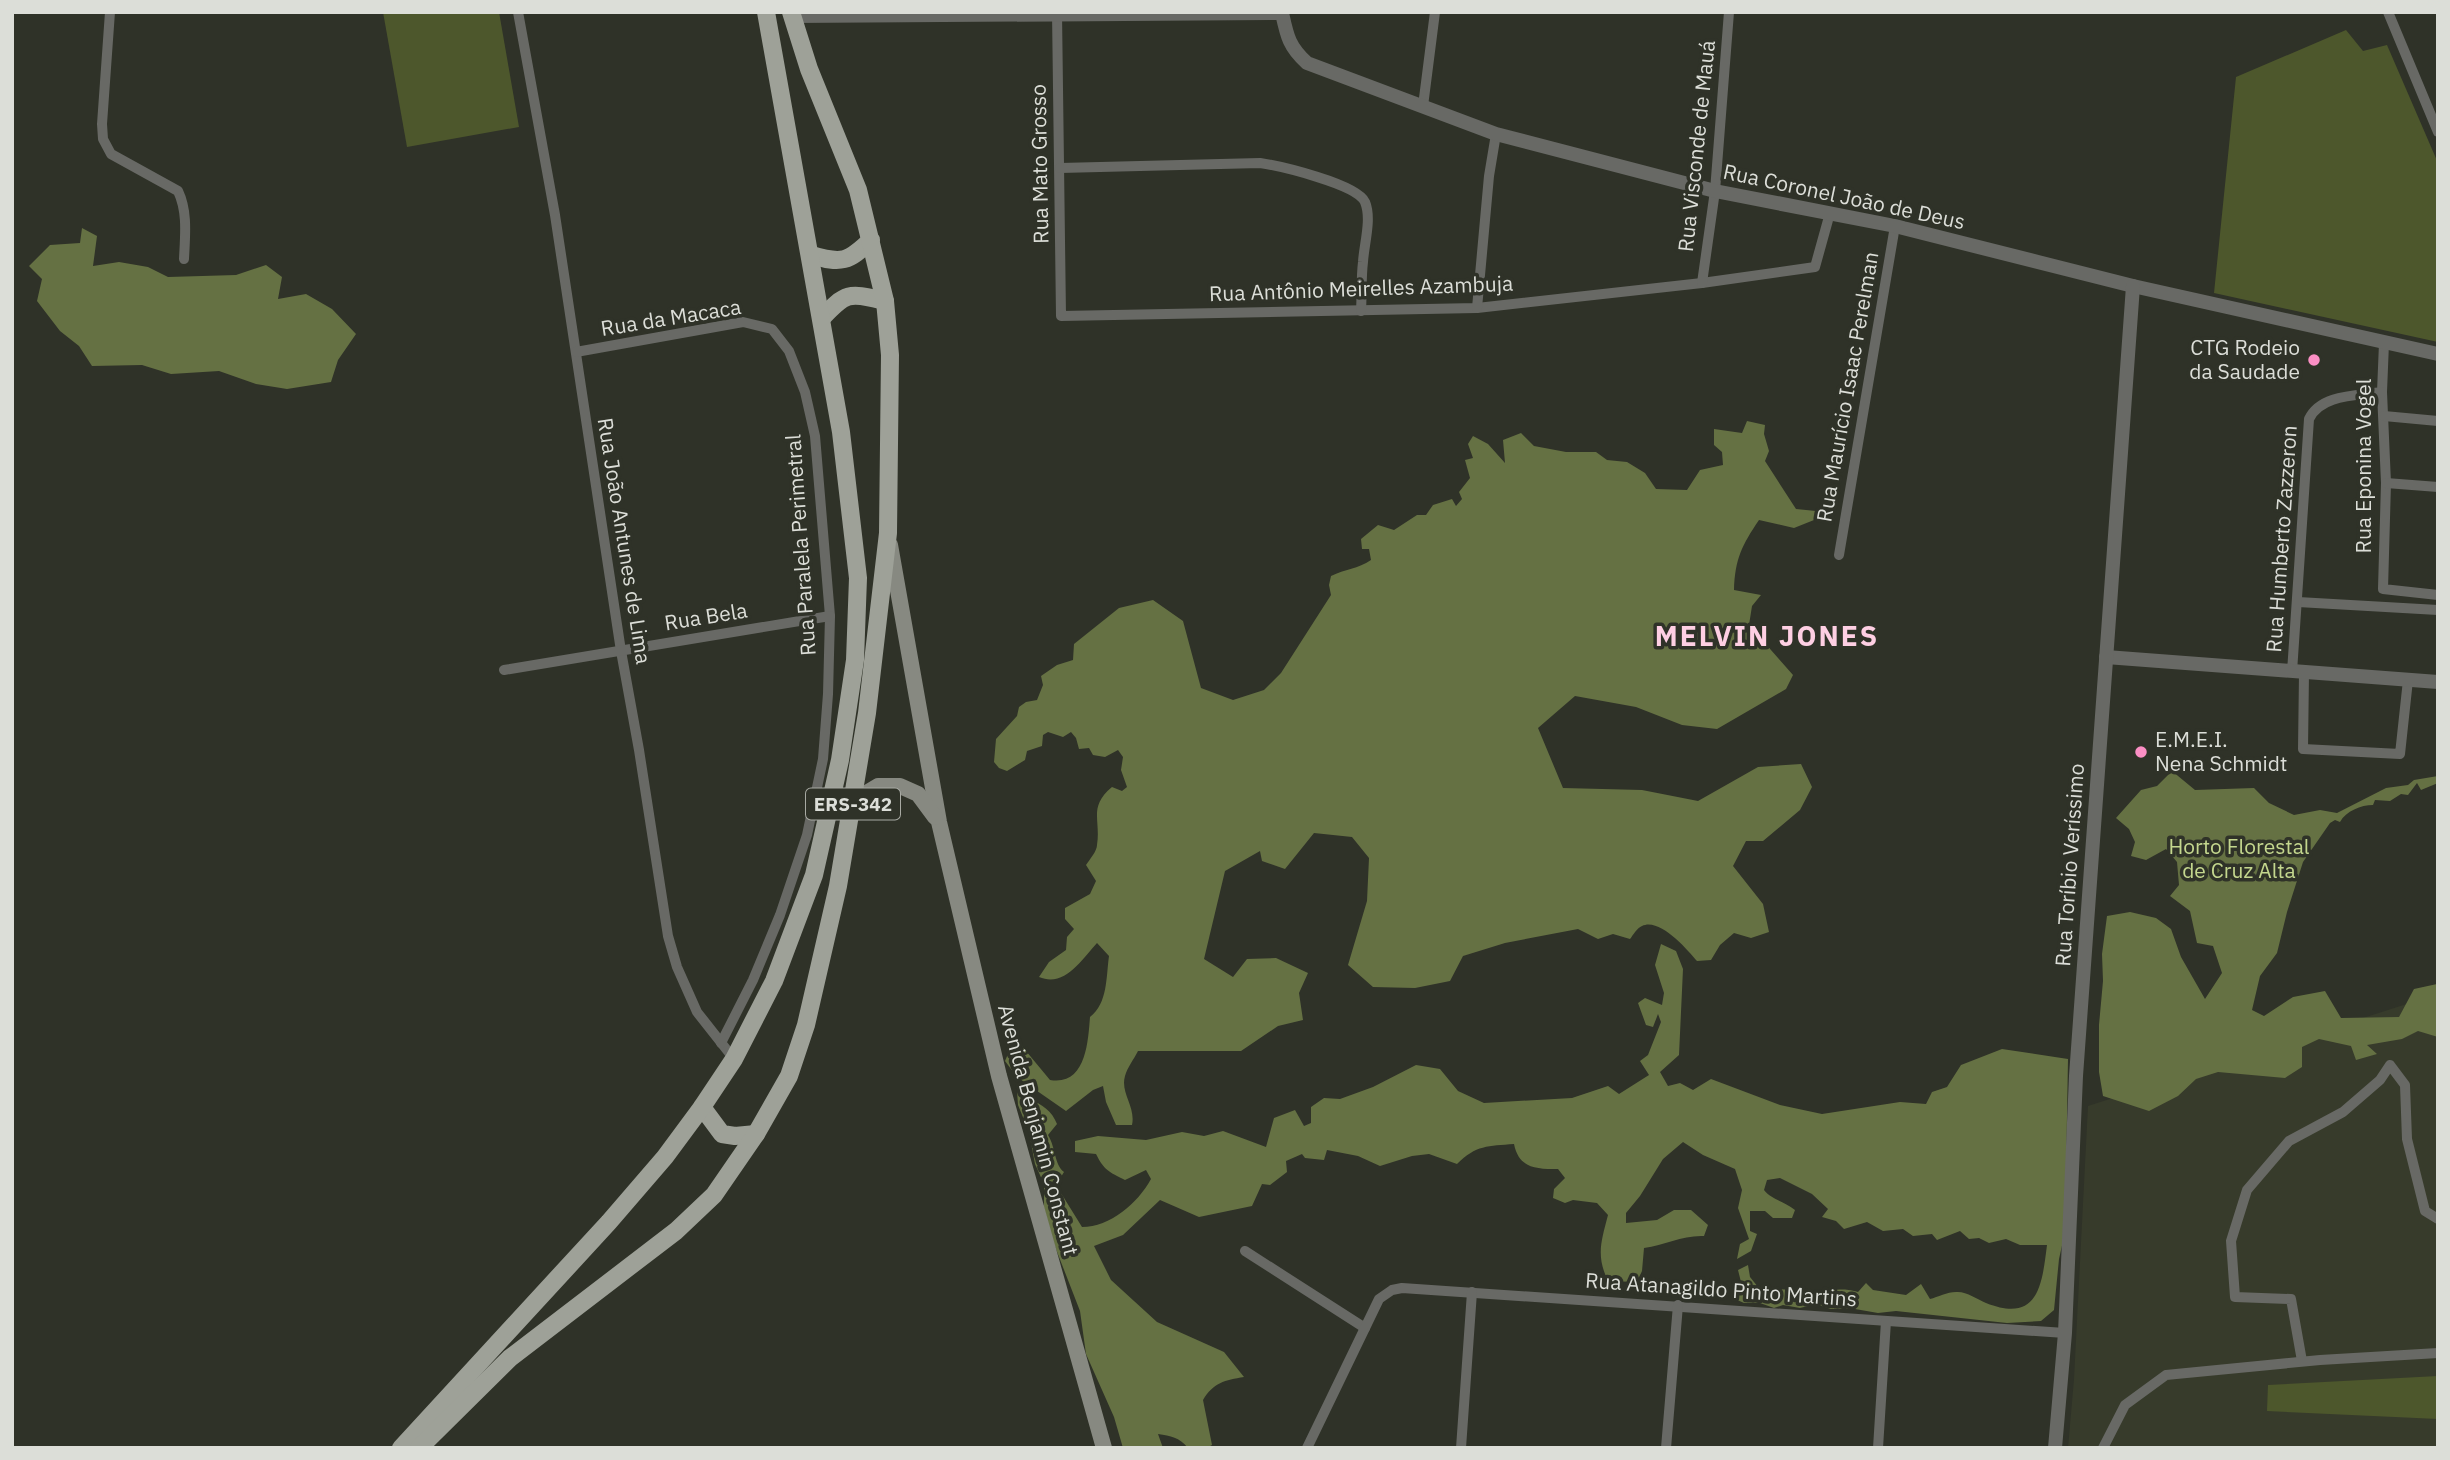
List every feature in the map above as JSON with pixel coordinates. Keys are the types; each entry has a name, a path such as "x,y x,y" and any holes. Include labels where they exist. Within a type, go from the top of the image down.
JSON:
{"main road":[{"name":"ERS-342","path":"401,1448 608,1222 665,1157 702,1107 734,1059 774,981 814,875 840,760 855,660 858,579 844,457 822,318 766,12"},
{"name":"ERS-342","path":"419,1448 510,1358 676,1231 714,1195 756,1134 789,1076 806,1025 838,886 867,713 888,533 890,355 885,301 858,190 809,69 791,14"},
{"path":"811,255 834,261 855,256 871,240"},
{"path":"822,318 839,299 854,294 885,301"},
{"name":"Avenida Benjamin Constant","path":"888,533 939,822 999,1076 1104,1448"},
{"name":"Avenida Benjamin Constant","path":"853,800 878,786 900,786 918,794 939,822"},
{"path":"702,1107 722,1133 735,1136 756,1134"}],"street":[{"path":"110,12 103,139 111,154 178,191 183,202 185,220 184,259"},
{"name":"Rua João Antunes de Lima","path":"518,12 555,215 621,651 668,936 677,967 697,1012 734,1059"},
{"path":"1423,106 1435,12"},
{"name":"Rua Visconde de Mauá","path":"1702,284 1715,191 1729,12"},
{"path":"2388,12 2438,132"},
{"path":"791,14 1282,13"},
{"name":"Rua Coronel João de Deus","path":"1282,13 1287,38 1295,52 1307,63 1496,134 1715,191 1895,226 2133,286 2438,354"},
{"name":"Rua Mato Grosso","path":"1057,14 1061,316"},
{"path":"1477,309 1489,176 1496,134"},
{"path":"1060,168 1260,163 1279,166 1353,191 1364,199 1368,212 1361,311"},
{"name":"Rua Antônio Meirelles Azambuja","path":"1061,316 1477,309 1702,284 1815,267 1830,214"},
{"name":"Rua Maurício Isaac Perelman","path":"1839,555 1895,226"},
{"name":"Rua Toríbio Veríssimo","path":"2055,1448 2065,1333 2076,1076 2133,286"},
{"name":"Rua da Macaca","path":"576,352 743,322 772,329"},
{"name":"Rua Paralela Perimetral","path":"721,1043 753,981 780,915 807,835 823,759 828,694 830,616 815,436 805,392 789,351 772,329"},
{"name":"Rua Eponina Vogel","path":"2384,343 2382,392 2386,483 2383,589 2438,595"},
{"name":"Rua Humberto Zazzeron","path":"2382,392 2325,401 2313,410 2309,419 2298,602 2298,672 2303,749 2400,754 2407,680"},
{"path":"2384,415 2438,421"},
{"path":"2386,483 2438,487"},
{"path":"2298,602 2438,610"},
{"name":"Rua Bela","path":"504,670 830,616"},
{"path":"2106,657 2438,682"},
{"path":"2302,1362 2291,1299 2235,1297 2231,1241 2247,1190 2289,1141 2343,1112 2380,1080 2390,1065 2405,1085 2407,1139 2425,1211 2438,1219"},
{"path":"1245,1251 1365,1328 1307,1448"},
{"name":"Rua Atanagildo Pinto Martins","path":"1365,1328 1379,1300 1392,1290 1402,1288 2065,1333"},
{"path":"1461,1448 1472,1292"},
{"path":"1666,1448 1678,1305"},
{"path":"1878,1448 1886,1321"},
{"path":"2102,1448 2125,1405 2166,1375 2438,1353"}],"shaded area":[{"path":"2438,994 2438,1448 2068,1448 2088,1106"}],"green space":[{"path":"383,12 499,12 519,127 407,147"},
{"path":"2346,30 2363,51 2387,45 2438,163 2438,342 2214,293 2236,77"},
{"path":"82,228 97,236 93,266 119,262 148,267 168,277 236,275 266,265 282,277 278,299 306,294 332,309 356,334 338,360 331,382 287,389 256,384 219,371 171,374 142,365 92,366 79,346 60,331 37,301 42,279 29,266 50,245 80,243"},
{"path":"1747,421 1765,425 1764,434 1769,451 1765,461 1796,509 1816,511 1819,518 1794,528 1759,520 1744,545 1736,570 1734,590 1761,595 1752,606 1749,625 1793,675 1786,689 1717,729 1682,725 1636,707 1575,696 1538,728 1563,788 1642,790 1698,801 1758,767 1801,764 1812,787 1800,810 1763,841 1746,841 1733,866 1763,904 1769,932 1751,938 1734,933 1720,945 1711,960 1697,961 1672,936 1649,924 1642,926 1630,939 1613,934 1598,939 1578,929 1505,943 1463,956 1450,981 1415,988 1373,987 1348,965 1367,901 1369,858 1352,837 1314,833 1285,869 1262,861 1260,851 1225,871 1204,959 1233,977 1247,959 1276,958 1308,973 1299,993 1303,1020 1278,1026 1241,1051 1138,1051 1127,1070 1124,1082 1132,1112 1132,1125 1116,1125 1106,1102 1103,1086 1093,1090 1066,1111 1017,1077 1005,1061 1011,1047 1021,1045 1050,1080 1062,1080 1078,1069 1086,1050 1090,1017 1100,1005 1106,981 1109,956 1097,943 1079,964 1065,975 1057,979 1039,977 1049,962 1066,950 1067,937 1074,929 1065,919 1065,908 1090,894 1096,881 1086,865 1097,847 1098,808 1100,801 1112,787 1122,791 1127,787 1121,770 1123,757 1118,750 1105,757 1093,755 1089,748 1079,749 1071,732 1063,737 1048,732 1043,735 1042,746 1027,751 1025,760 1007,771 994,762 996,739 1017,716 1019,707 1026,702 1037,700 1043,685 1041,676 1057,665 1073,660 1074,644 1119,608 1153,600 1183,621 1201,688 1233,700 1264,690 1281,673 1331,595 1331,576 1371,560 1369,549 1362,549 1361,539 1378,525 1394,530 1417,515 1426,515 1433,505 1452,499 1456,506 1462,499 1459,492 1470,478 1465,460 1473,458 1468,444 1473,436 1488,444 1505,463 1503,440 1521,433 1534,446 1566,452 1596,452 1607,460 1627,462 1645,473 1656,489 1687,490 1700,470 1723,465 1722,452 1714,445 1714,429 1742,433"},
{"name":"Horto Florestal de Cruz Alta","path":"2172,771 2195,790 2254,788 2269,803 2294,815 2320,810 2337,813 2386,788 2438,776 2438,783 2421,790 2417,783 2408,795 2401,794 2390,801 2375,800 2373,805 2359,807 2340,822 2335,820 2330,823 2303,862 2277,953 2260,976 2252,1010 2264,1016 2293,997 2325,991 2341,1018 2399,1017 2414,989 2437,984 2438,1037 2418,1031 2402,1039 2367,1045 2377,1054 2356,1060 2351,1046 2319,1039 2302,1047 2302,1067 2285,1078 2218,1072 2196,1079 2178,1096 2149,1111 2103,1096 2099,1072 2099,1025 2103,981 2102,954 2107,916 2130,912 2156,918 2171,929 2181,957 2205,999 2222,973 2213,946 2197,943 2190,911 2170,896 2179,885 2177,862 2166,849 2146,860 2131,856 2135,842 2129,829 2116,818 2141,790 2157,786"},
{"path":"1661,944 1676,951 1683,969 1679,1055 1660,1072 1668,1086 1680,1083 1693,1090 1711,1079 1780,1105 1822,1114 1900,1102 1926,1104 1932,1092 1947,1087 1961,1065 2002,1049 2068,1059 2065,1232 2059,1259 2054,1310 2041,1321 2007,1323 1896,1311 1878,1313 1831,1309 1816,1304 1800,1308 1783,1305 1774,1308 1735,1299 1741,1282 1738,1270 1748,1265 1750,1277 1758,1287 1811,1291 1842,1289 1858,1292 1866,1283 1873,1290 1906,1295 1921,1284 1930,1299 1960,1292 1986,1303 2017,1308 2027,1304 2035,1296 2043,1273 2047,1245 2020,1245 2006,1239 1989,1243 1979,1238 1969,1239 1960,1231 1937,1240 1932,1234 1913,1236 1903,1229 1883,1231 1867,1222 1844,1229 1836,1221 1822,1217 1828,1209 1812,1194 1780,1178 1767,1180 1764,1190 1795,1210 1792,1218 1773,1218 1765,1211 1750,1211 1750,1231 1757,1234 1751,1251 1737,1259 1740,1244 1749,1239 1738,1208 1742,1190 1735,1169 1703,1155 1683,1142 1663,1159 1626,1213 1626,1223 1657,1220 1674,1210 1691,1210 1708,1225 1704,1236 1644,1248 1642,1271 1637,1282 1608,1281 1604,1272 1601,1249 1608,1215 1597,1203 1573,1200 1565,1203 1553,1198 1554,1189 1565,1178 1558,1169 1535,1167 1524,1162 1516,1152 1514,1144 1477,1150 1457,1164 1429,1154 1412,1156 1380,1166 1358,1156 1327,1150 1324,1160 1305,1158 1302,1154 1286,1161 1287,1172 1270,1185 1262,1184 1252,1206 1199,1217 1160,1200 1123,1235 1094,1246 1111,1280 1157,1322 1224,1352 1244,1377 1220,1383 1203,1400 1212,1445 1206,1448 1188,1448 1181,1441 1158,1434 1163,1448 1123,1448 1114,1417 1086,1354 1080,1311 1054,1244 1044,1208 1044,1184 1035,1164 1029,1132 1018,1105 1017,1091 1025,1092 1030,1100 1046,1109 1055,1119 1057,1124 1048,1135 1058,1165 1064,1172 1056,1185 1082,1227 1092,1226 1113,1218 1131,1205 1151,1179 1146,1170 1125,1180 1115,1175 1102,1164 1096,1154 1075,1152 1075,1141 1098,1136 1146,1140 1182,1132 1204,1136 1223,1131 1266,1147 1274,1118 1295,1110 1304,1126 1311,1123 1311,1107 1324,1098 1340,1099 1373,1087 1416,1065 1440,1069 1458,1091 1484,1103 1572,1098 1608,1086 1619,1094 1649,1075 1640,1061 1648,1055 1661,1022 1658,1014 1653,1027 1646,1025 1638,1003 1645,998 1662,1005 1664,993 1655,965"},
{"path":"2438,1376 2438,1419 2267,1411 2268,1385"}],"place":[{"name":"CTG Rodeio da Saudade","path":"2314,360"},
{"name":"E.M.E.I. Nena Schmidt","path":"2141,752"}],"district":[{"name":"MELVIN JONES","path":"1767,636"}]}
